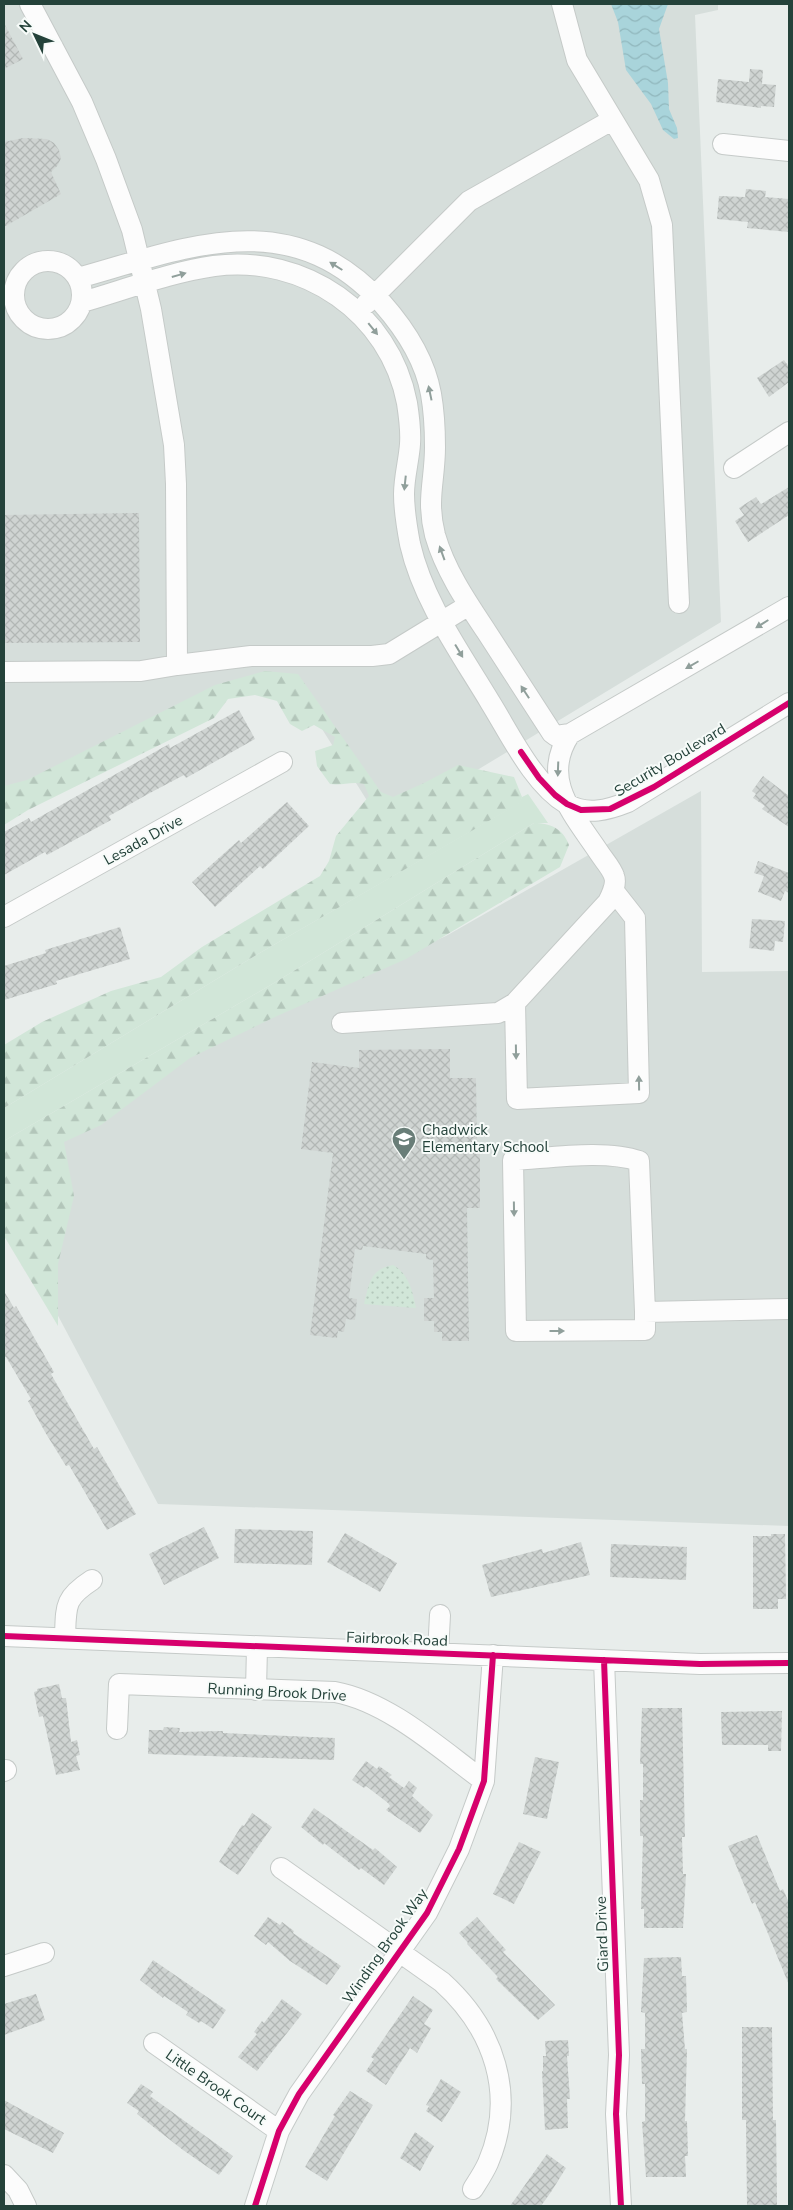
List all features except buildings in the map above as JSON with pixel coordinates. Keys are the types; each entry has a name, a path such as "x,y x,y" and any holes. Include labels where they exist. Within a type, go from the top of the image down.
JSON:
{"street":[{"path":"30,4 82,102 132,230 145,284 174,445 177,665"},
{"path":"562,4 577,60 612,120 638,158 649,180 662,225 679,603"},
{"path":"359,312 469,201 612,120"},
{"path":"722,144 789,151"},
{"path":"78,278 210,243 241,240 268,241 299,248 325,258 348,273 375,295 396,318 412,343 424,368 431,394 435,448 430,492 431,516 446,565 469,605 561,734 563,744 558,761 558,780 567,804 614,876 614,890 608,902 593,920 515,1003 498,1013 342,1023"},
{"path":"38,262 60,262 72,270 78,278 82,288 82,302 70,321 51,329 37,327 25,320 15,301 17,280 26,269 38,262"},
{"name":"Security Boulevard","path":"82,302 214,266 264,267 290,272 311,280 333,292 359,312 381,340 401,377 410,424 404,493 410,544 420,575 441,621 521,752 555,795 567,804 581,810 596,811 610,809 628,802 789,703"},
{"path":"734,468 789,432"},
{"path":"4,672 141,671 251,656 372,656 389,654 469,605"},
{"path":"561,734 789,607"},
{"name":"Lesada Drive","path":"4,917 282,762"},
{"path":"515,1003 517,1099 639,1094 635,918 614,890"},
{"path":"645,1321 639,1161 628,1157 608,1156 513,1160 516,1331 645,1321 789,1309"},
{"path":"65,1638 66,1608 69,1597 92,1580"},
{"path":"438,1653 440,1615"},
{"name":"Fairbrook Road","path":"4,1636 700,1664 789,1663"},
{"path":"256,1690 257,1647"},
{"name":"Winding Brook Way","path":"255,2206 279,2131 316,2068 427,1913 459,1849 484,1781 494,1655"},
{"name":"Giard Drive","path":"604,1660 619,2055 616,2114 620,2206"},
{"name":"Running Brook Drive","path":"117,1729 119,1684 335,1692 354,1695 389,1713 484,1781"},
{"path":"281,1868 442,1982 462,2000 478,2022 491,2048 498,2072 500,2116 488,2164 472,2190"},
{"path":"4,1966 44,1952"},
{"name":"Little Brook Court","path":"154,2043 279,2131"},
{"path":"4,2175 18,2190 26,2206"}],"shaded area":[{"path":"4,4 718,4 718,10 695,15 721,622 395,820 378,818 295,686 237,686 4,814"},
{"name":"Chadwick Elementary School","path":"701,791 702,972 789,971 789,1526 158,1504 4,1214 4,1170 216,1035 446,936"}],"green space":[{"path":"265,671 298,674 381,792 393,797 458,765 514,777 522,797 520,803 258,954 4,1108 4,1045 42,1022 111,991 161,977 202,947 320,876 329,861 336,836 369,796 364,784 330,784 317,766 315,751 333,745 335,737 314,725 302,731 290,724 277,701 255,695 228,699 214,718 28,810 4,825 4,786 27,780 215,685"},
{"path":"528,794 548,823 534,823 279,980 4,1141 4,1108 258,954 519,803 522,797"},
{"path":"534,823 546,824 556,828 566,839 569,845 560,867 406,959 277,1016 190,1058 101,1125 64,1142 74,1196 58,1264 58,1326 4,1236 4,1141 279,980"},
{"path":"393,1265 406,1278 416,1308 364,1304 372,1278 379,1270"}],"water":[{"path":"611,4 668,4 659,29 668,83 669,109 677,128 678,138 674,139 663,130 651,104 626,70 618,22"}],"cycle path":[{"path":"521,752 539,778 555,795 567,804 581,810 610,809 654,787 789,703"},
{"path":"4,1636 700,1664 789,1663"},
{"path":"255,2206 279,2131 299,2094 427,1913 459,1849 484,1781 493,1655"},
{"path":"604,1660 619,2055 616,2114 621,2206"}],"place":[{"name":"Chadwick Elementary School","path":"404,1160"}]}
